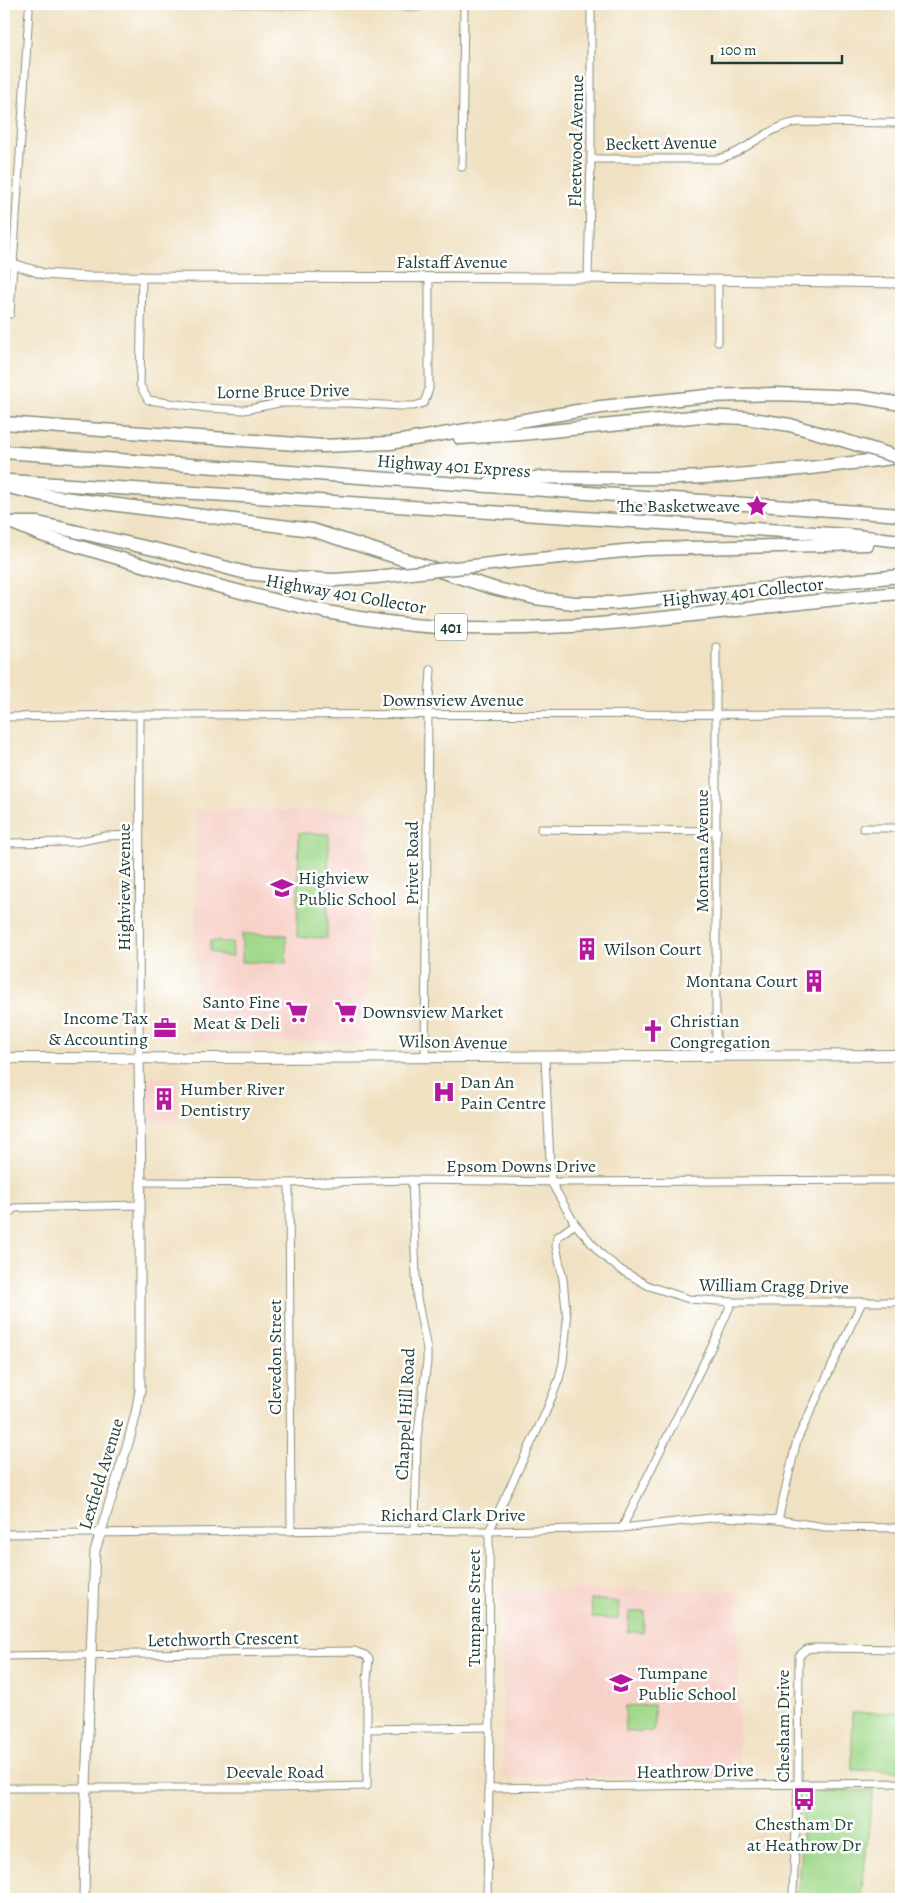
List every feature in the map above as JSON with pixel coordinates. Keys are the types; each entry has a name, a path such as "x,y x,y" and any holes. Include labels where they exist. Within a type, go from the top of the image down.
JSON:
{"highway":[{"path":"390,443 601,407 707,396 777,394 860,397 901,404"},
{"path":"4,424 323,446 521,434 701,416 790,425 901,458"},
{"name":"Highway 401 Express","path":"4,452 901,515"},
{"path":"465,485 521,477 630,479 710,477 901,458"},
{"path":"4,480 837,534 901,541"},
{"path":"4,486 48,496 312,530 493,588 535,598 574,603 616,603 901,576"},
{"path":"8,521 38,523 246,572 291,578 334,580 645,549 784,547 901,541"},
{"name":"Highway 401 Collector","path":"8,521 35,534 135,564 277,602 357,617 438,627 504,628 591,625 901,594"}],"main road":[{"name":"Wilson Avenue","path":"4,1058 545,1058 901,1055"}],"street":[{"path":"462,167 464,4"},
{"name":"Fleetwood Avenue","path":"588,278 592,4"},
{"path":"10,314 29,10"},
{"name":"Beckett Avenue","path":"591,158 718,159 733,156 767,132 786,124 798,122 901,123"},
{"name":"Falstaff Avenue","path":"4,261 44,274 88,276 588,278 901,283"},
{"name":"Lorne Bruce Drive","path":"142,276 140,385 148,400 206,408 244,410 279,403 349,403 401,406 414,406 424,403 429,389 429,278"},
{"path":"718,281 718,342"},
{"name":"Montana Avenue","path":"716,647 716,1056"},
{"name":"Privet Road","path":"425,1057 430,669"},
{"name":"Downsview Avenue","path":"4,717 428,714 901,714"},
{"name":"Highview Avenue","path":"139,1059 140,715"},
{"path":"863,828 901,828"},
{"path":"541,830 717,831"},
{"path":"4,843 76,842 106,836 139,835"},
{"name":"William Cragg Drive","path":"545,1058 551,1182 576,1224 602,1255 636,1280 689,1299 732,1302 901,1302"},
{"name":"Lexfield Avenue","path":"84,1899 90,1656 96,1551 100,1532 129,1440 140,1390 140,1205 142,1182 139,1059"},
{"name":"Chappel Hill Road","path":"412,1180 417,1298 427,1355 416,1439 416,1530"},
{"name":"Epsom Downs Drive","path":"142,1182 901,1180"},
{"name":"Clevedon Street","path":"289,1183 291,1531"},
{"path":"4,1219 14,1208 140,1205"},
{"name":"Tumpane Street","path":"487,1899 490,1727 489,1531 535,1435 559,1379 563,1362 567,1321 563,1279 556,1246 557,1238 576,1224"},
{"path":"622,1528 732,1302"},
{"path":"778,1520 797,1440 862,1302"},
{"name":"Richard Clark Drive","path":"4,1534 489,1531 622,1528 720,1517 778,1520 825,1527 901,1528"},
{"path":"901,1605 901,1649"},
{"name":"Chesham Drive","path":"790,1899 793,1893 798,1784 800,1656 807,1649 813,1648 901,1649"},
{"name":"Letchworth Crescent","path":"4,1656 354,1651 365,1655 369,1659 367,1729"},
{"path":"367,1729 490,1727"},
{"name":"Deevale Road","path":"4,1788 362,1787 367,1786 367,1729"},
{"name":"Heathrow Drive","path":"488,1788 901,1783"}],"shaded area":[{"name":"Highview Public School","path":"196,809 367,811 368,1041 196,1041"},
{"path":"177,1077 177,1122 147,1121 147,1078"},
{"name":"Tumpane Public School","path":"503,1590 738,1590 739,1776 503,1777"}],"green space":[{"path":"85,4 414,4 419,8 408,13"},
{"path":"299,833 329,834 327,938 297,937"},
{"path":"242,934 286,935 286,963 242,962"},
{"path":"210,941 232,942 233,956 227,957 210,951"},
{"path":"591,1599 619,1602 618,1619 592,1618"},
{"path":"629,1612 645,1612 643,1633 628,1632"},
{"path":"654,1705 654,1731 626,1732 625,1706"},
{"path":"901,1712 901,1771 852,1770 852,1713"},
{"path":"873,1790 861,1899 797,1899 805,1792"}],"place":[{"name":"The Basketweave","path":"757,506"},
{"name":"Highview Public School","path":"282,888"},
{"name":"Wilson Court","path":"587,949"},
{"name":"Montana Court","path":"814,981"},
{"name":"Santo Fine Meat & Deli","path":"297,1012"},
{"name":"Downsview Market","path":"346,1012"},
{"name":"Income Tax & Accounting","path":"165,1028"},
{"name":"Christian Congregation","path":"653,1031"},
{"name":"Dan An Pain Centre","path":"444,1092"},
{"name":"Humber River Dentistry","path":"164,1099"},
{"name":"Tumpane Public School","path":"621,1683"},
{"name":"Chestham Dr at Heathrow Dr","path":"804,1799"}]}
